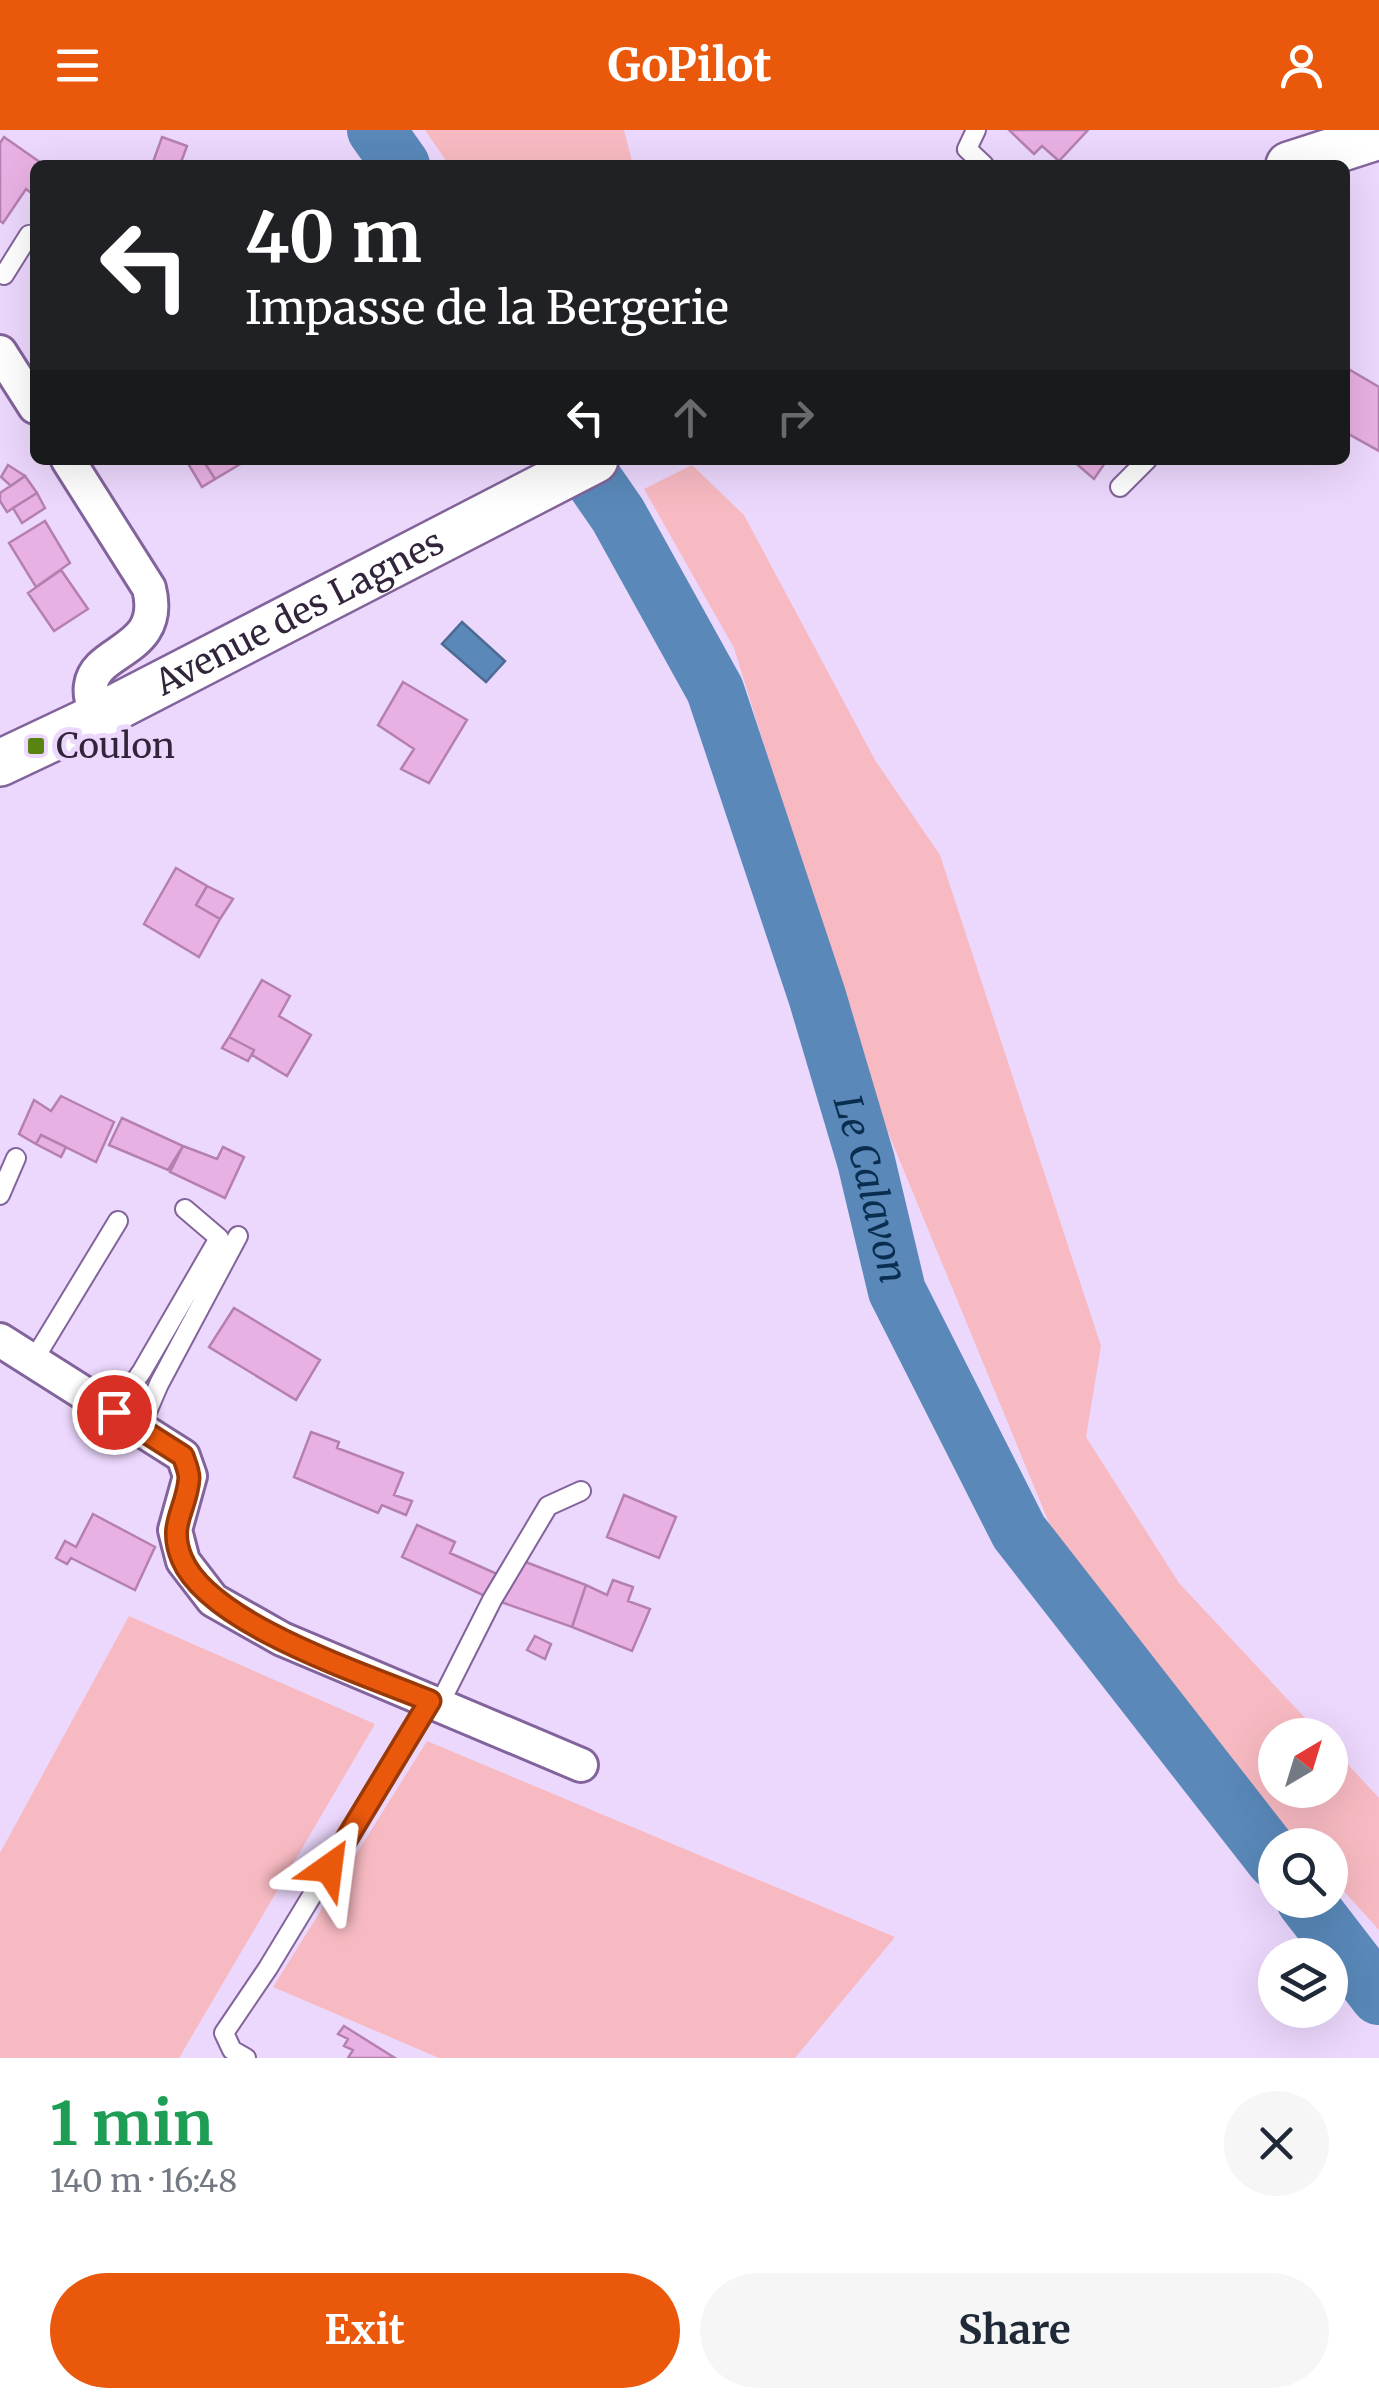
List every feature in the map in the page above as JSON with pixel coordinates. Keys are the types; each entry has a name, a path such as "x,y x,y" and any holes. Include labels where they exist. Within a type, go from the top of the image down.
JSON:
{"street":[{"path":"1305,160 1379,136"},
{"path":"3,366 30,397"},
{"path":"71,465 150,588 153,603 143,632 96,674 90,685 97,718"},
{"name":"Avenue des Lagnes","path":"0,763 97,718 585,465"},
{"path":"0,1340 183,1456 190,1476 174,1530 183,1561 213,1600 282,1639 581,1765"}],"lane":[{"path":"976,130 967,150 978,160"},
{"path":"4,274 30,235"},
{"path":"1120,487 1142,465"},
{"path":"0,1194 16,1158"},
{"path":"127,1420 219,1238 185,1209"},
{"path":"33,1360 118,1220"},
{"path":"127,1420 159,1384 238,1236"},
{"path":"246,2058 232,2050 224,2033 434,1703 548,1506 581,1491"}],"shaded area":[{"path":"425,130 624,130 632,160 446,160"},
{"path":"692,465 744,515 875,760 940,855 1101,1346 1086,1437 1179,1583 1305,1718 1258,1718 1258,1794 1052,1530 871,1091 734,648 644,489"},
{"path":"129,1616 375,1724 179,2058 0,2058 0,1853"},
{"path":"427,1741 895,1937 795,2058 439,2058 273,1987"},
{"path":"1348,1764 1379,1798 1379,1930 1348,1896 1348,1828 1286,1828 1269,1808 1348,1808"}],"water":[{"path":"462,622 505,661 486,682 442,644"}],"building":[{"path":"1009,130 1088,130 1060,160 1042,146 1034,154"},
{"path":"4,137 37,160 30,160 30,192 26,189 3,223 0,221 0,143"},
{"path":"162,137 187,146 182,160 154,160"},
{"path":"1350,370 1379,387 1379,451 1350,435"},
{"path":"8,465 25,476 11,486 1,477"},
{"path":"189,465 206,465 215,479 202,487"},
{"path":"206,465 239,465 215,479"},
{"path":"1078,465 1104,465 1094,479"},
{"path":"25,476 37,493 7,512 0,493"},
{"path":"37,493 45,508 22,523 13,508"},
{"path":"45,521 70,563 36,587 9,543"},
{"path":"61,570 88,609 54,631 28,593"},
{"path":"403,682 467,720 429,783 401,769 414,749 378,725"},
{"path":"176,868 207,886 196,905 220,919 199,957 144,924"},
{"path":"207,886 233,899 220,919 196,905"},
{"path":"262,980 290,996 279,1016 311,1035 287,1076 252,1055 254,1050 229,1037"},
{"path":"229,1037 254,1050 248,1061 222,1048"},
{"path":"61,1096 114,1122 96,1162 41,1135 36,1144 19,1134 34,1100 51,1111"},
{"path":"122,1118 183,1146 168,1170 109,1145"},
{"path":"41,1135 66,1147 61,1157 36,1144"},
{"path":"183,1146 217,1159 223,1147 244,1157 225,1198 170,1172"},
{"path":"234,1308 320,1360 296,1400 209,1347"},
{"path":"311,1432 339,1442 337,1448 403,1473 394,1495 412,1501 406,1515 382,1505 378,1513 294,1477"},
{"path":"624,1495 676,1517 659,1558 607,1537"},
{"path":"93,1514 155,1547 135,1590 71,1558 67,1564 56,1558 65,1541 76,1547"},
{"path":"417,1525 455,1542 450,1553 497,1574 487,1597 402,1557"},
{"path":"523,1561 586,1585 572,1627 501,1602 512,1571 519,1573"},
{"path":"613,1580 633,1587 628,1601 650,1609 632,1651 572,1627 586,1585 607,1595"},
{"path":"535,1636 551,1644 545,1659 527,1650"},
{"path":"344,2026 395,2058 348,2058 353,2050 344,2046 348,2039 338,2034"}],"waterway":[{"name":"Le Calavon","path":"376,130 397,160"},
{"name":"Le Calavon","path":"583,465 618,515 715,690 817,996 866,1161 897,1291 1019,1532 1258,1838"},
{"name":"Le Calavon","path":"1319,1918 1379,1996"}],"place":[{"name":"Coulon","path":"36,746"}],"route":[{"path":"114,1412 183,1456 190,1476 174,1530 183,1561 213,1600 282,1639 430,1701 329,1868"}]}
